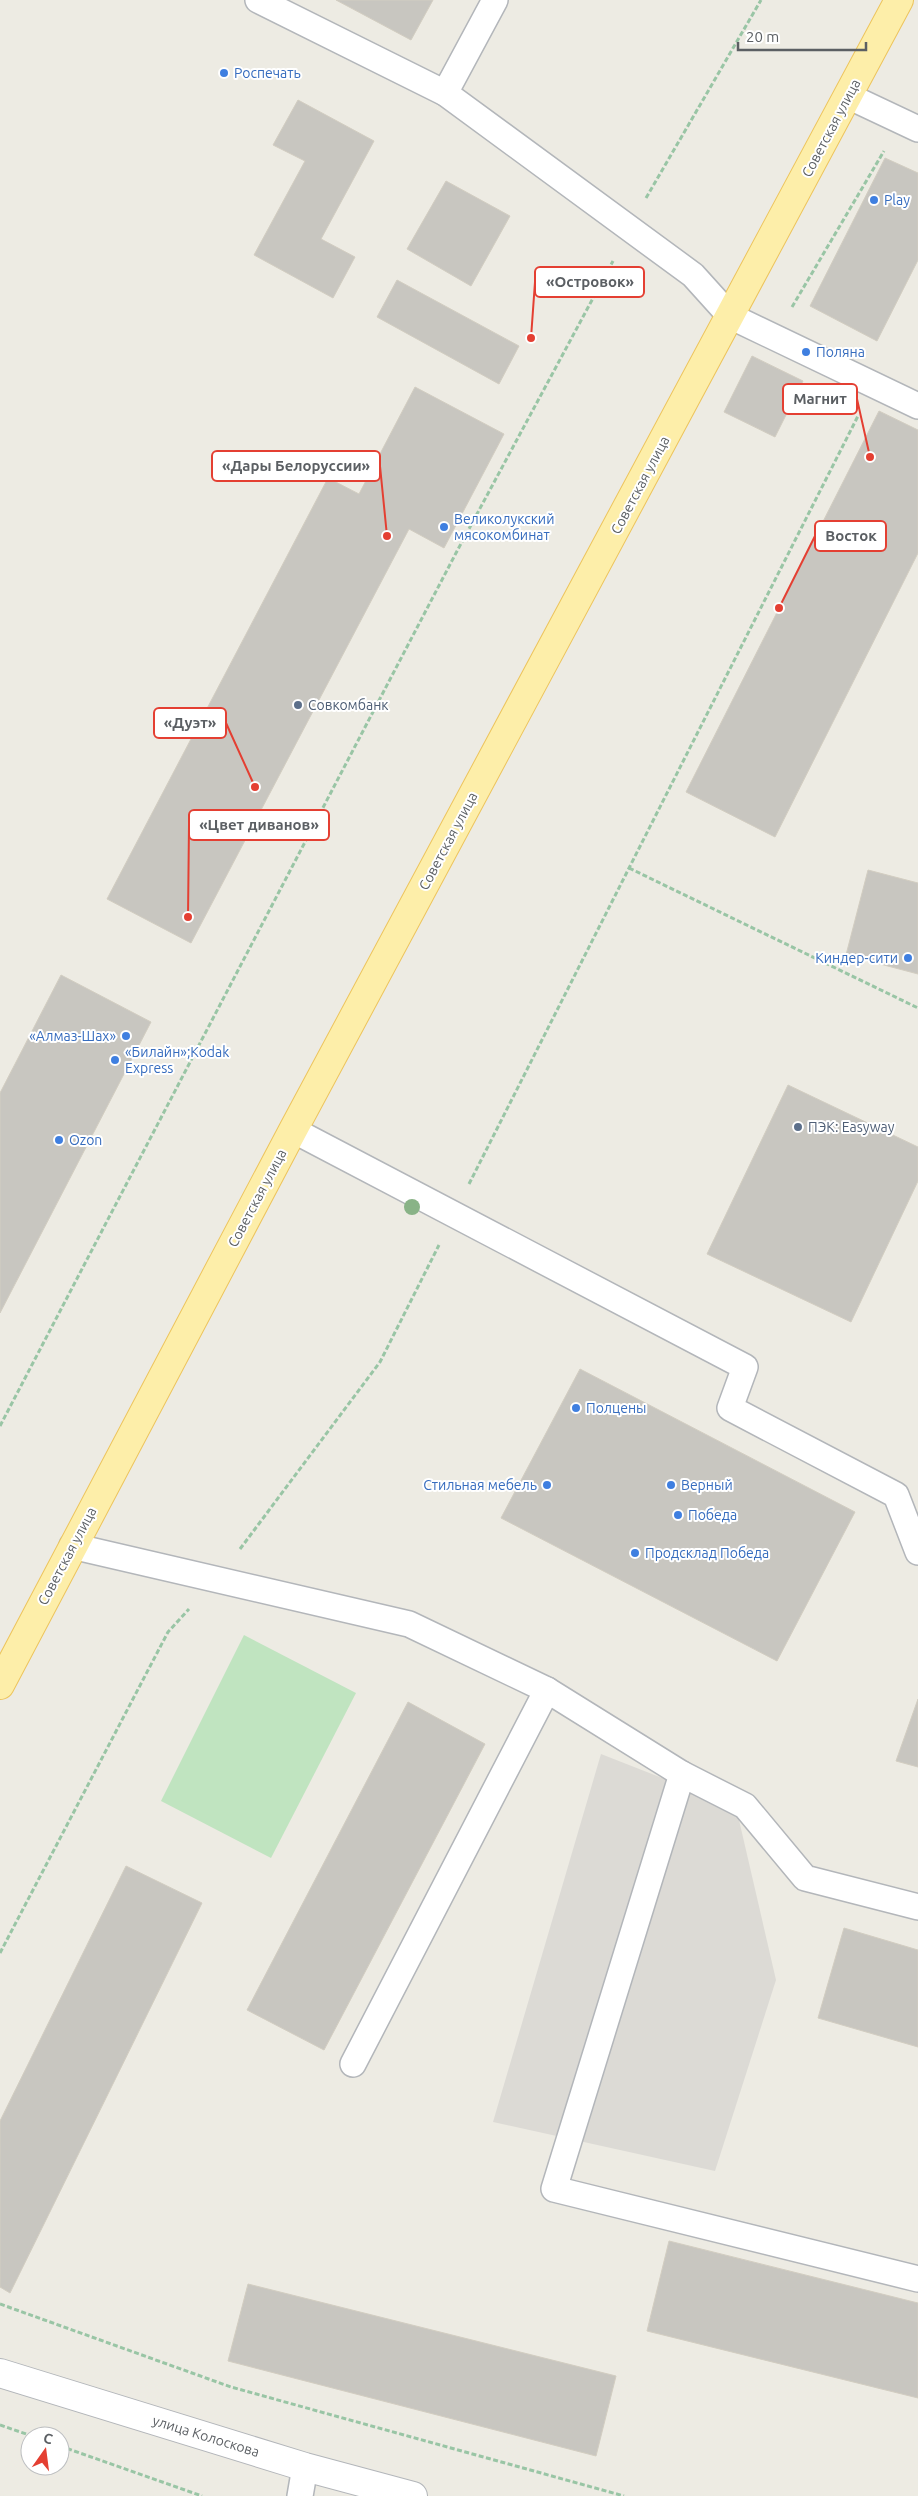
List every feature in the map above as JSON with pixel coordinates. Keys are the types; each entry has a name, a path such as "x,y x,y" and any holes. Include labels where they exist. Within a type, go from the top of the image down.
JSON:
{"main road":[{"name":"Советская улица","path":"0,1685 293,1130 899,0"}],"street":[{"name":"улица Колоскова","path":"0,2373 305,2467 413,2496"}],"lane":[{"path":"258,0 445,93 692,275 730,316 918,406"},
{"path":"445,93 495,0"},
{"path":"848,96 910,125"},
{"path":"293,1130 744,1367 730,1408 896,1495 918,1552"},
{"path":"72,1546 409,1624 547,1690 682,1774 745,1806 805,1878 918,1907"},
{"path":"353,2064 547,1690"},
{"path":"682,1774 554,2189 918,2279"},
{"path":"300,2496 305,2467"}],"path":[{"path":"0,1426 456,553 622,246 629,228 761,0"},
{"path":"774,337 910,125"},
{"path":"0,1953 168,1632 217,1580 380,1362 874,384"},
{"path":"629,868 918,1008"},
{"path":"0,2304 231,2387 624,2496"},
{"path":"0,2425 20,2432"},
{"path":"70,2450 202,2496"}],"shaded area":[{"path":"601,1754 736,1807 776,1980 715,2171 493,2122"}],"green space":[{"path":"244,1635 356,1693 271,1858 161,1801"}],"building":[{"path":"336,0 433,0 411,40"},
{"path":"298,100 374,141 321,239 355,257 333,298 254,255 305,161 273,145"},
{"path":"885,158 918,173 918,260 877,341 810,306"},
{"path":"446,181 510,216 471,286 407,249"},
{"path":"397,280 519,346 499,384 377,317"},
{"path":"752,356 803,381 775,437 724,412"},
{"path":"415,387 504,434 444,548 409,529 191,943 107,899 328,478 359,494"},
{"path":"879,411 918,430 918,553 775,837 686,792"},
{"path":"868,870 918,883 918,974 846,955"},
{"path":"61,975 151,1022 0,1313 0,1093"},
{"path":"788,1085 918,1147 918,1181 851,1322 707,1254"},
{"name":"Победа","path":"580,1369 855,1512 777,1661 501,1518"},
{"path":"918,1699 918,1767 896,1761"},
{"path":"408,1702 485,1744 324,2050 247,2010"},
{"path":"126,1866 202,1903 10,2293 0,2287 0,2121"},
{"path":"844,1928 918,1950 918,2047 818,2018"},
{"path":"669,2241 918,2303 918,2398 647,2331"},
{"path":"248,2284 616,2376 596,2456 228,2361"}],"place":[{"name":"Роспечать","path":"224,73"},
{"name":"Рlay","path":"874,200"},
{"name":"«Островок»","path":"531,338"},
{"name":"Поляна","path":"806,352"},
{"name":"Магнит","path":"870,457"},
{"name":"Великолукский мясокомбинат","path":"444,527"},
{"name":"«Дары Белоруссии»","path":"387,536"},
{"name":"Восток","path":"779,608"},
{"name":"Совкомбанк","path":"298,705"},
{"name":"«Дуэт»","path":"255,787"},
{"name":"«Цвет диванов»","path":"188,917"},
{"name":"Киндер-сити","path":"908,958"},
{"name":"«Алмаз-Шах»","path":"126,1036"},
{"name":"«Билайн»;Kodak Express","path":"115,1060"},
{"name":"ПЭК: Easyway","path":"798,1127"},
{"name":"Ozon","path":"59,1140"},
{"name":"Полцены","path":"576,1408"},
{"name":"Стильная мебель","path":"547,1485"},
{"name":"Верный","path":"671,1485"},
{"name":"Победа","path":"678,1515"},
{"name":"Продсклад Победа","path":"635,1553"}]}
